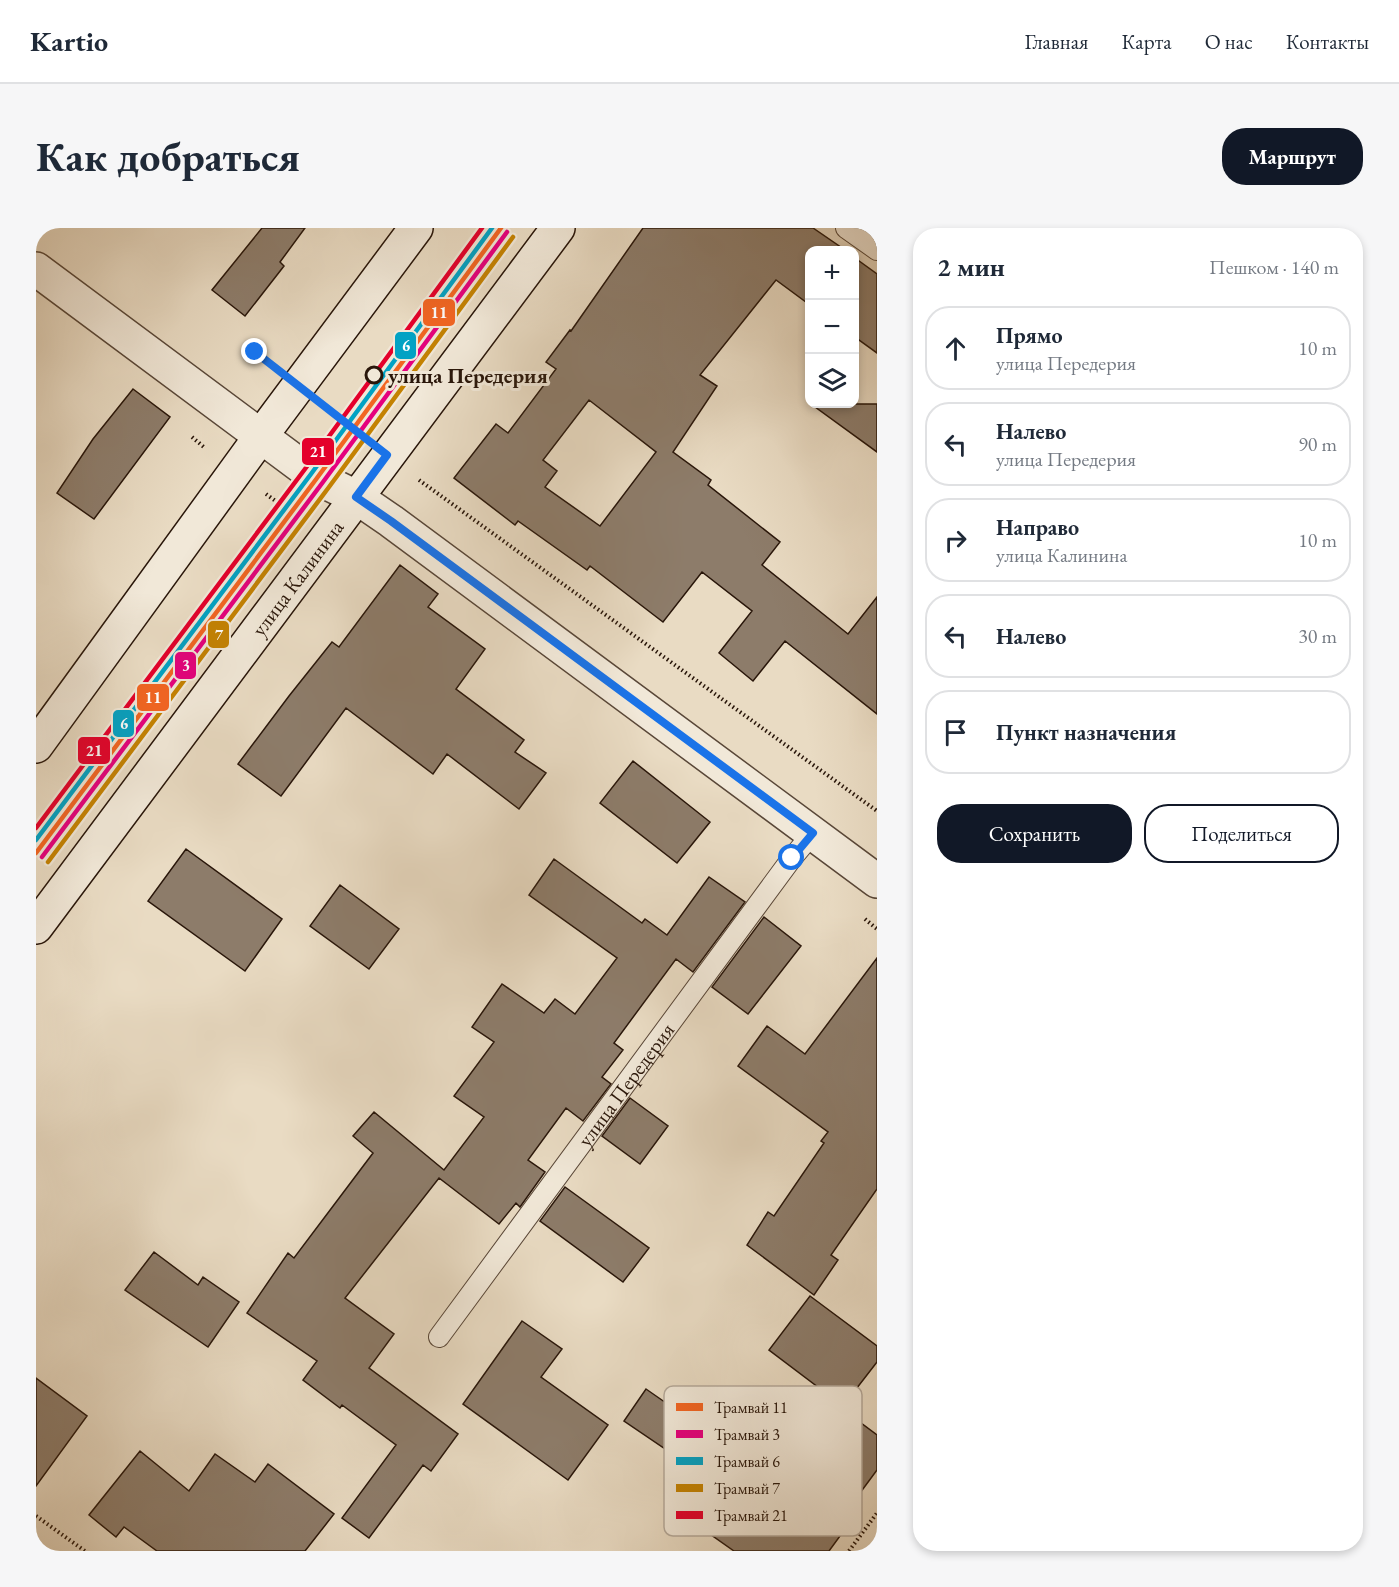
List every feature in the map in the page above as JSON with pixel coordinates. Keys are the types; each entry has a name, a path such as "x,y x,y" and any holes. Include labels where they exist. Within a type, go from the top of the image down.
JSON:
{"main road":[{"path":"36,746 261,436 416,228"},
{"name":"улица Калинина","path":"36,927 558,228"},
{"path":"36,269 317,478 356,497 391,521 877,881"}],"lane":[{"path":"846,228 877,250"},
{"name":"улица Передерия","path":"439,1338 792,858 813,833"}],"path":[{"path":"255,352 421,481 877,812"},
{"path":"862,1533 877,1513"},
{"path":"36,1516 86,1551"},
{"path":"849,1551 860,1536"}],"building":[{"path":"262,228 305,228 280,262 284,266 245,316 212,290"},
{"path":"643,228 813,228 839,246 805,246 805,301 776,280 700,375 717,386 673,452 711,480 708,485 780,542 762,565 848,634 877,597 877,714 785,641 753,681 719,653 752,611 702,572 663,622 590,566 587,570 518,521 515,525 454,478 496,424 508,433 556,369 546,362","holes":["589,400 656,452 600,526 545,487 557,471 543,460"]},
{"path":"859,261 877,274 877,353 859,340"},
{"path":"133,389 170,417 94,519 57,493 93,439"},
{"path":"859,404 877,404 877,452 816,408 859,408"},
{"path":"400,565 438,594 428,607 485,649 456,689 524,740 515,752 546,773 519,809 447,754 433,774 346,708 281,796 238,764 332,642 339,647"},
{"path":"633,761 710,822 677,863 600,803"},
{"path":"186,849 282,919 245,971 148,901"},
{"path":"554,859 642,923 645,919 667,935 709,877 745,902 693,972 676,959 614,1043 623,1050 602,1077 611,1084 583,1121 566,1108 528,1160 545,1172 520,1207 516,1203 499,1224 439,1178 345,1298 394,1334 369,1368 458,1434 431,1471 423,1465 369,1538 342,1518 396,1445 342,1405 340,1408 303,1380 317,1361 247,1313 288,1253 294,1258 373,1153 353,1136 374,1112 444,1170 484,1117 454,1096 494,1042 472,1027 502,984 544,1013 555,999 575,1014 617,958 529,895"},
{"path":"340,885 399,929 369,969 310,926"},
{"path":"764,917 801,946 748,1014 712,987"},
{"path":"877,958 877,1189 831,1255 838,1260 814,1295 747,1245 768,1212 774,1216 824,1143 821,1141 828,1132 738,1066 767,1026 805,1054"},
{"path":"630,1098 668,1126 640,1164 602,1136"},
{"path":"565,1187 649,1248 623,1282 540,1221"},
{"path":"154,1252 198,1285 203,1277 239,1302 208,1347 125,1290"},
{"path":"810,1296 877,1346 877,1362 858,1386 817,1386 769,1350"},
{"path":"522,1321 562,1349 541,1377 608,1425 568,1480 463,1404"},
{"path":"36,1378 87,1416 36,1486"},
{"path":"646,1389 664,1402 664,1448 624,1421"},
{"path":"862,1424 877,1435 877,1470 862,1490"},
{"path":"140,1451 189,1491 215,1454 255,1482 268,1464 334,1514 305,1551 157,1551 124,1527 116,1537 89,1515"},
{"path":"713,1536 840,1536 829,1551 734,1551"}],"tram line":[{"name":"21","path":"36,828 482,228"},
{"name":"6","path":"36,840 311,474 492,228"},
{"name":"11","path":"36,853 501,228"},
{"name":"3","path":"42,857 507,232"},
{"name":"7","path":"48,862 513,237"}],"place":[{"name":"улица Передерия","path":"374,375"}],"route":[{"path":"255,352 387,455 356,497 813,833 792,858"}]}
